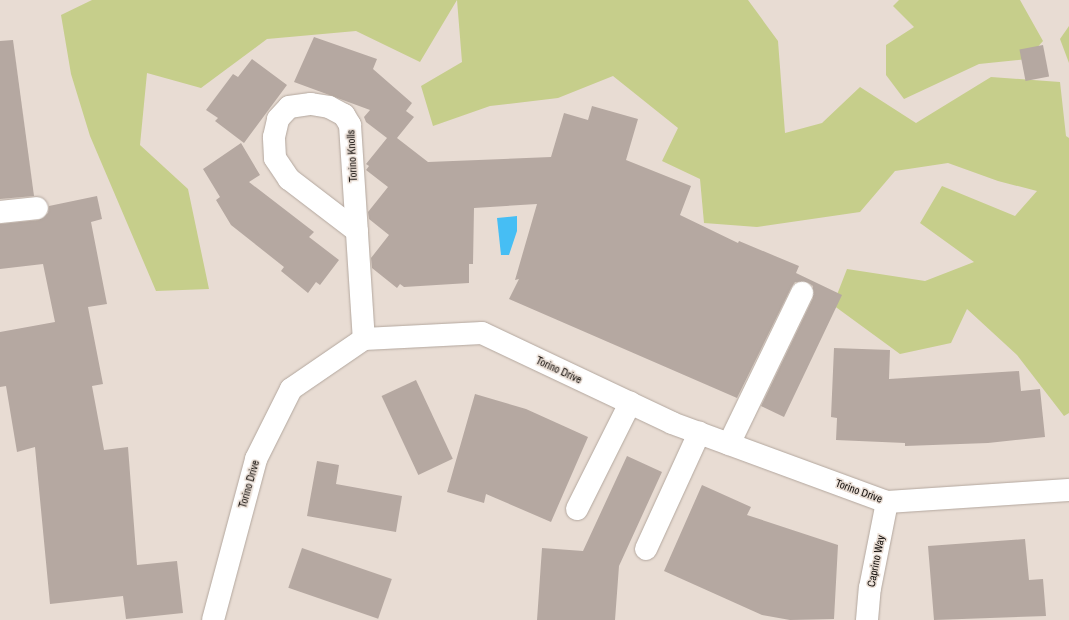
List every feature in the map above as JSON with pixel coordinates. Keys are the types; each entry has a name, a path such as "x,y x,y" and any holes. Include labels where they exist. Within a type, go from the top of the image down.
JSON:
{"street":[{"name":"Torino Knolls","path":"357,232 289,178 275,158 274,137 278,119 288,106 311,104 329,107 344,115 350,125 357,232 364,339"},
{"path":"0,212 37,208"},
{"path":"729,444 802,292"},
{"name":"Torino Drive","path":"213,620 256,459 291,389 364,339 482,333 630,403 699,433 887,502 1069,490"},
{"path":"578,509 630,403"},
{"path":"646,549 699,433"},
{"name":"Caprino Way","path":"867,620 870,588 887,502"}],"green space":[{"path":"92,0 457,0 420,62 356,31 267,39 201,88 147,73 140,145 188,189 209,289 156,291 90,136 71,74 61,15"},
{"path":"457,0 748,0 778,41 785,133 822,123 860,87 916,123 991,77 1060,82 1066,136 1069,138 1069,413 1064,416 1017,355 967,309 951,343 900,354 833,305 847,269 925,281 974,262 920,223 942,186 1015,216 1037,191 998,181 948,163 895,171 860,212 757,227 704,223 700,179 662,161 678,128 613,76 558,98 490,106 433,126 421,86 462,62"},
{"path":"899,0 1020,0 1043,41 1027,59 979,64 904,99 886,75 886,45 914,27 893,6"},
{"path":"1069,26 1069,63 1060,39"}],"water":[{"path":"517,216 517,231 509,255 501,255 497,218"}],"building":[{"path":"314,37 377,59 373,69 412,103 406,111 414,117 397,138 428,162 551,157 564,113 588,120 592,106 638,119 626,160 691,186 680,215 738,243 739,241 799,266 796,273 842,295 784,417 761,406 813,298 813,286 807,282 795,282 791,288 737,398 509,299 519,279 515,280 537,204 474,208 473,264 469,264 469,283 404,287 400,284 397,288 372,268 371,258 389,235 369,219 368,212 388,187 366,170 369,166 366,164 387,138 366,122 364,117 370,110 294,82"},
{"path":"13,40 34,196 0,199 0,41"},
{"path":"1043,45 1049,76 1026,81 1019,50"},
{"path":"252,59 287,85 244,143 215,121 218,118 206,110 233,74 238,77"},
{"path":"241,143 260,175 249,182 314,232 309,237 339,260 320,285 316,282 308,293 281,271 284,267 231,225 216,200 220,197 203,169"},
{"path":"97,196 102,219 91,222 107,304 88,307 103,384 92,386 104,450 128,447 137,565 177,561 183,613 126,619 123,596 50,604 35,447 17,452 6,386 0,387 0,332 55,322 43,264 0,269 0,224 39,220 48,213 49,206"},
{"path":"834,348 890,350 889,379 1019,371 1021,391 1040,389 1045,437 988,443 905,446 905,443 836,440 837,418 831,417"},
{"path":"416,380 453,459 418,475 382,396"},
{"path":"475,394 526,409 588,437 551,522 486,494 484,503 447,492"},
{"path":"627,456 662,472 619,566 615,620 537,620 542,548 583,551"},
{"path":"317,461 339,465 336,484 402,496 396,532 307,516"},
{"path":"702,485 751,507 747,515 838,545 834,619 790,620 762,615 664,571"},
{"path":"1025,539 1029,580 1043,579 1046,616 934,620 928,546"},
{"path":"302,548 392,579 378,619 288,588"}]}
